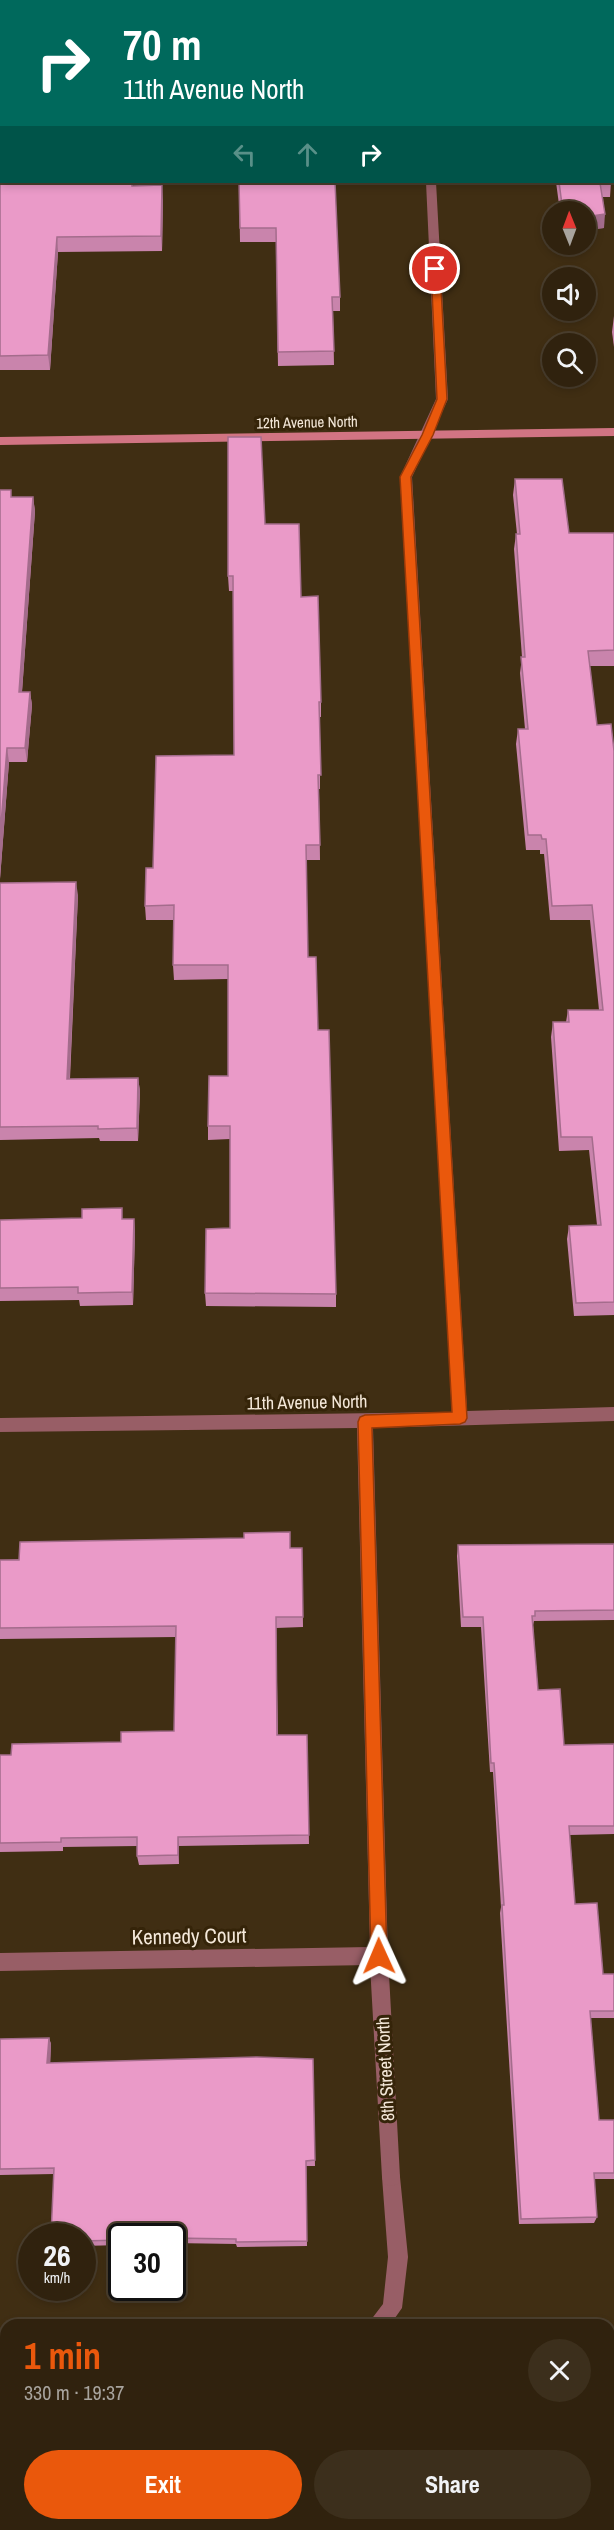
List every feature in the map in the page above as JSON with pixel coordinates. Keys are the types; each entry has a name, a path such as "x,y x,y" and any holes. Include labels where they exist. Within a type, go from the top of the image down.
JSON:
{"main road":[{"name":"12th Avenue North","path":"0,441 614,432"}],"street":[{"path":"431,183 442,399 406,477 460,1418"},
{"name":"11th Avenue North","path":"0,1425 365,1422 614,1414"},
{"name":"8th Street North","path":"365,1422 379,1956 391,2177 398,2257 392,2308 382,2319"},
{"name":"Kennedy Court","path":"0,1962 379,1956"}],"building":[{"path":"0,183 162,185 161,236 57,237 48,355 0,356"},
{"path":"239,183 335,183 340,297 332,297 334,351 278,352 276,228 240,228"},
{"path":"559,183 600,183 605,214 596,215 596,201 562,201"},
{"path":"228,437 261,437 265,524 299,524 301,597 318,596 321,702 319,702 321,775 318,775 320,845 306,845 308,957 316,957 318,1030 329,1030 336,1294 205,1293 206,1229 230,1228 230,1126 208,1126 209,1076 228,1076 228,965 173,965 174,905 145,906 146,868 153,868 156,756 234,755 233,576 228,576"},
{"path":"515,479 562,479 569,533 614,533 614,650 588,651 597,725 611,724 614,751 614,1302 576,1303 569,1226 601,1225 592,1137 561,1137 553,1022 569,1022 568,1010 603,1010 592,905 552,906 546,839 542,839 541,835 528,835 518,729 528,729 521,657 525,657 516,534 520,534"},
{"path":"0,490 11,490 11,497 33,497 19,692 30,692 25,748 7,748 0,837"},
{"path":"76,882 67,1079 138,1078 137,1128 0,1127 0,883"},
{"path":"122,1208 122,1219 134,1219 132,1292 78,1293 78,1287 0,1288 0,1220 82,1218 82,1209"},
{"path":"290,1532 290,1548 302,1548 303,1617 276,1617 277,1735 307,1735 309,1835 178,1837 178,1855 137,1856 137,1837 61,1838 61,1842 0,1843 0,1755 11,1755 12,1744 121,1742 121,1732 174,1731 176,1626 0,1628 0,1560 19,1560 20,1542 244,1538 244,1533"},
{"path":"614,1544 614,1610 535,1611 535,1616 532,1616 538,1690 560,1689 564,1745 614,1744 614,1826 569,1826 575,1904 597,1903 603,1974 614,1974 614,2011 590,2011 599,2120 614,2120 614,2173 594,2173 597,2217 521,2219 502,1905 504,1905 494,1763 491,1763 483,1617 463,1617 458,1545"},
{"path":"49,2038 47,2063 257,2057 313,2059 315,2160 306,2161 307,2241 236,2242 236,2239 186,2238 186,2223 108,2223 108,2240 96,2241 96,2223 52,2223 54,2168 0,2169 0,2039"}],"route":[{"path":"379,1956 365,1422 460,1418 406,477 442,399 435,269"}]}
